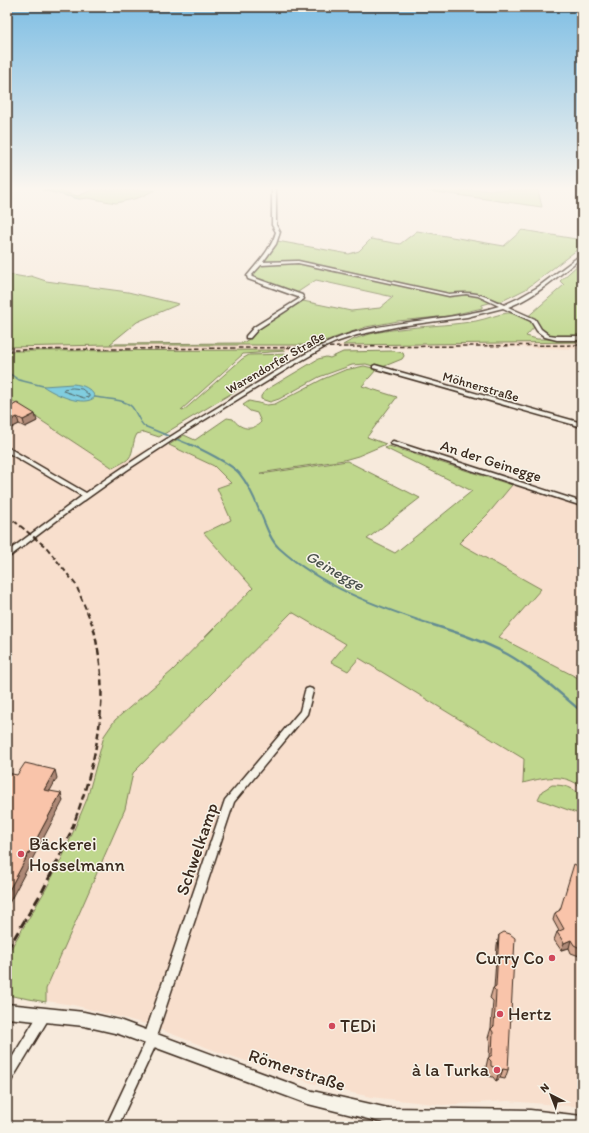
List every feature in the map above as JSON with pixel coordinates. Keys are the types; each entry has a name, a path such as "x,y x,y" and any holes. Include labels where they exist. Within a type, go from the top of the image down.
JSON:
{"main road":[{"name":"Römerstraße","path":"7,1011 45,1014 101,1022 151,1038 308,1097 387,1121 456,1118 530,1118 582,1124"}],"street":[{"path":"248,338 256,328 302,299 300,296 250,278 249,276 275,243"},
{"name":"Warendorfer Straße","path":"7,555 86,496 158,446 187,427 322,347 345,337 388,327 458,318 503,307 531,293 582,255"},
{"path":"260,262 298,262 449,295 471,293 487,298 503,307 533,320 539,330 547,336 582,338"},
{"name":"Möhnerstraße","path":"375,367 582,425"},
{"name":"An der Geinegge","path":"392,443 582,504"},
{"path":"7,449 86,496"},
{"name":"Schwelkamp","path":"112,1126 151,1038 230,800 304,712 309,691"},
{"path":"7,1077 45,1014"}],"shaded area":[{"path":"582,342 582,349 508,347 333,348 338,345"},
{"path":"108,345 317,345 312,348 285,350 11,351 13,347"},
{"path":"7,398 113,468 157,443 172,447 215,466 231,483 217,488 231,520 204,533 253,588 582,786 582,1107 508,1101 442,1105 371,1097 321,1086 216,1051 146,1024 73,1005 7,995"},
{"path":"512,485 582,507 582,680 499,637 458,543 488,514"}],"green space":[{"path":"276,243 287,243 349,254 359,251 367,243 486,243 504,246 508,243 582,243 582,246 526,289 502,301 496,301 482,305 482,308 448,316 398,321 366,327 322,342 321,345 108,345 7,347 7,274 24,277 31,276 46,281 128,292 179,304 137,322 110,344 243,343 249,339 257,328 303,301 351,311 380,308 393,297 316,280 295,294 250,277"},
{"path":"580,263 582,264 582,337 563,337 551,335 545,333 537,324 526,336 537,339 582,339 582,342 343,345 371,334 389,330 476,321 510,313 525,319 564,285 560,281"},
{"path":"285,350 243,354 181,410 183,411 242,359 249,355 290,354 254,375 247,384 159,437 144,432 137,434 134,440 132,453 129,458 113,468 7,398 7,351"},
{"path":"394,351 403,353 404,356 402,359 380,368 366,364 352,365 319,377 279,399 270,402 261,399 261,396 266,390 318,359 326,357 330,358 343,352"},
{"path":"364,366 377,369 362,386 397,397 367,437 386,444 358,456 344,460 260,473 347,461 420,498 367,539 395,553 472,491 385,448 389,446 512,485 488,514 459,543 541,589 499,637 582,680 582,788 575,783 561,778 538,779 523,783 524,759 359,658 348,671 331,662 346,644 292,612 133,773 125,809 46,989 46,1002 7,995 7,955 46,889 63,856 87,799 104,736 115,720 172,671 253,588 204,533 231,520 217,488 231,483 214,466 169,445 184,435 195,440 227,418 233,419 239,425 246,428 254,427 261,422 257,413 250,411 243,405 249,401 267,405 275,404 323,379 345,370"},
{"path":"552,785 568,787 582,797 582,815 538,799 542,791"}],"water":[{"path":"73,384 86,388 91,391 95,397 84,401 69,399 54,393 43,386"}],"building":[{"path":"7,403 12,406 17,403 35,414 23,420 17,417 7,422"},
{"name":"Bäckerei Hosselmann","path":"25,763 55,770 44,790 61,793 7,894 7,773 17,775"},
{"path":"574,864 582,868 582,949 574,945 571,940 564,943 557,932 564,929 555,913 560,910"},
{"name":"Hertz","path":"504,932 515,938 508,1070 503,1069 499,1072 496,1068 491,1066 491,1061 488,1058 492,1055 493,1032 491,1029 494,1026 496,991 493,988 496,986 499,935"}],"waterway":[{"name":"Geinegge","path":"7,336 9,338 7,349"},
{"name":"Geinegge","path":"7,372 19,380 43,386"},
{"name":"Geinegge","path":"95,397 125,402 134,409 144,426 191,445"},
{"name":"Geinegge","path":"189,444 223,461 239,473 255,500 272,540 296,562 313,574 350,594 429,624"},
{"name":"Geinegge","path":"429,624 478,640 507,654 536,674 582,712"}],"railway":[{"path":"7,350 582,345"},
{"path":"7,515 47,548 76,585 92,624"},
{"path":"64,849 82,801 89,777 99,727 101,676 98,650 92,623"},
{"path":"7,950 43,890 64,848"}],"place":[{"name":"Bäckerei Hosselmann","path":"21,854"},
{"name":"Curry Co","path":"552,958"},
{"name":"Hertz","path":"500,1014"},
{"name":"TEDi","path":"332,1026"},
{"name":"à la Turka","path":"497,1070"}]}
